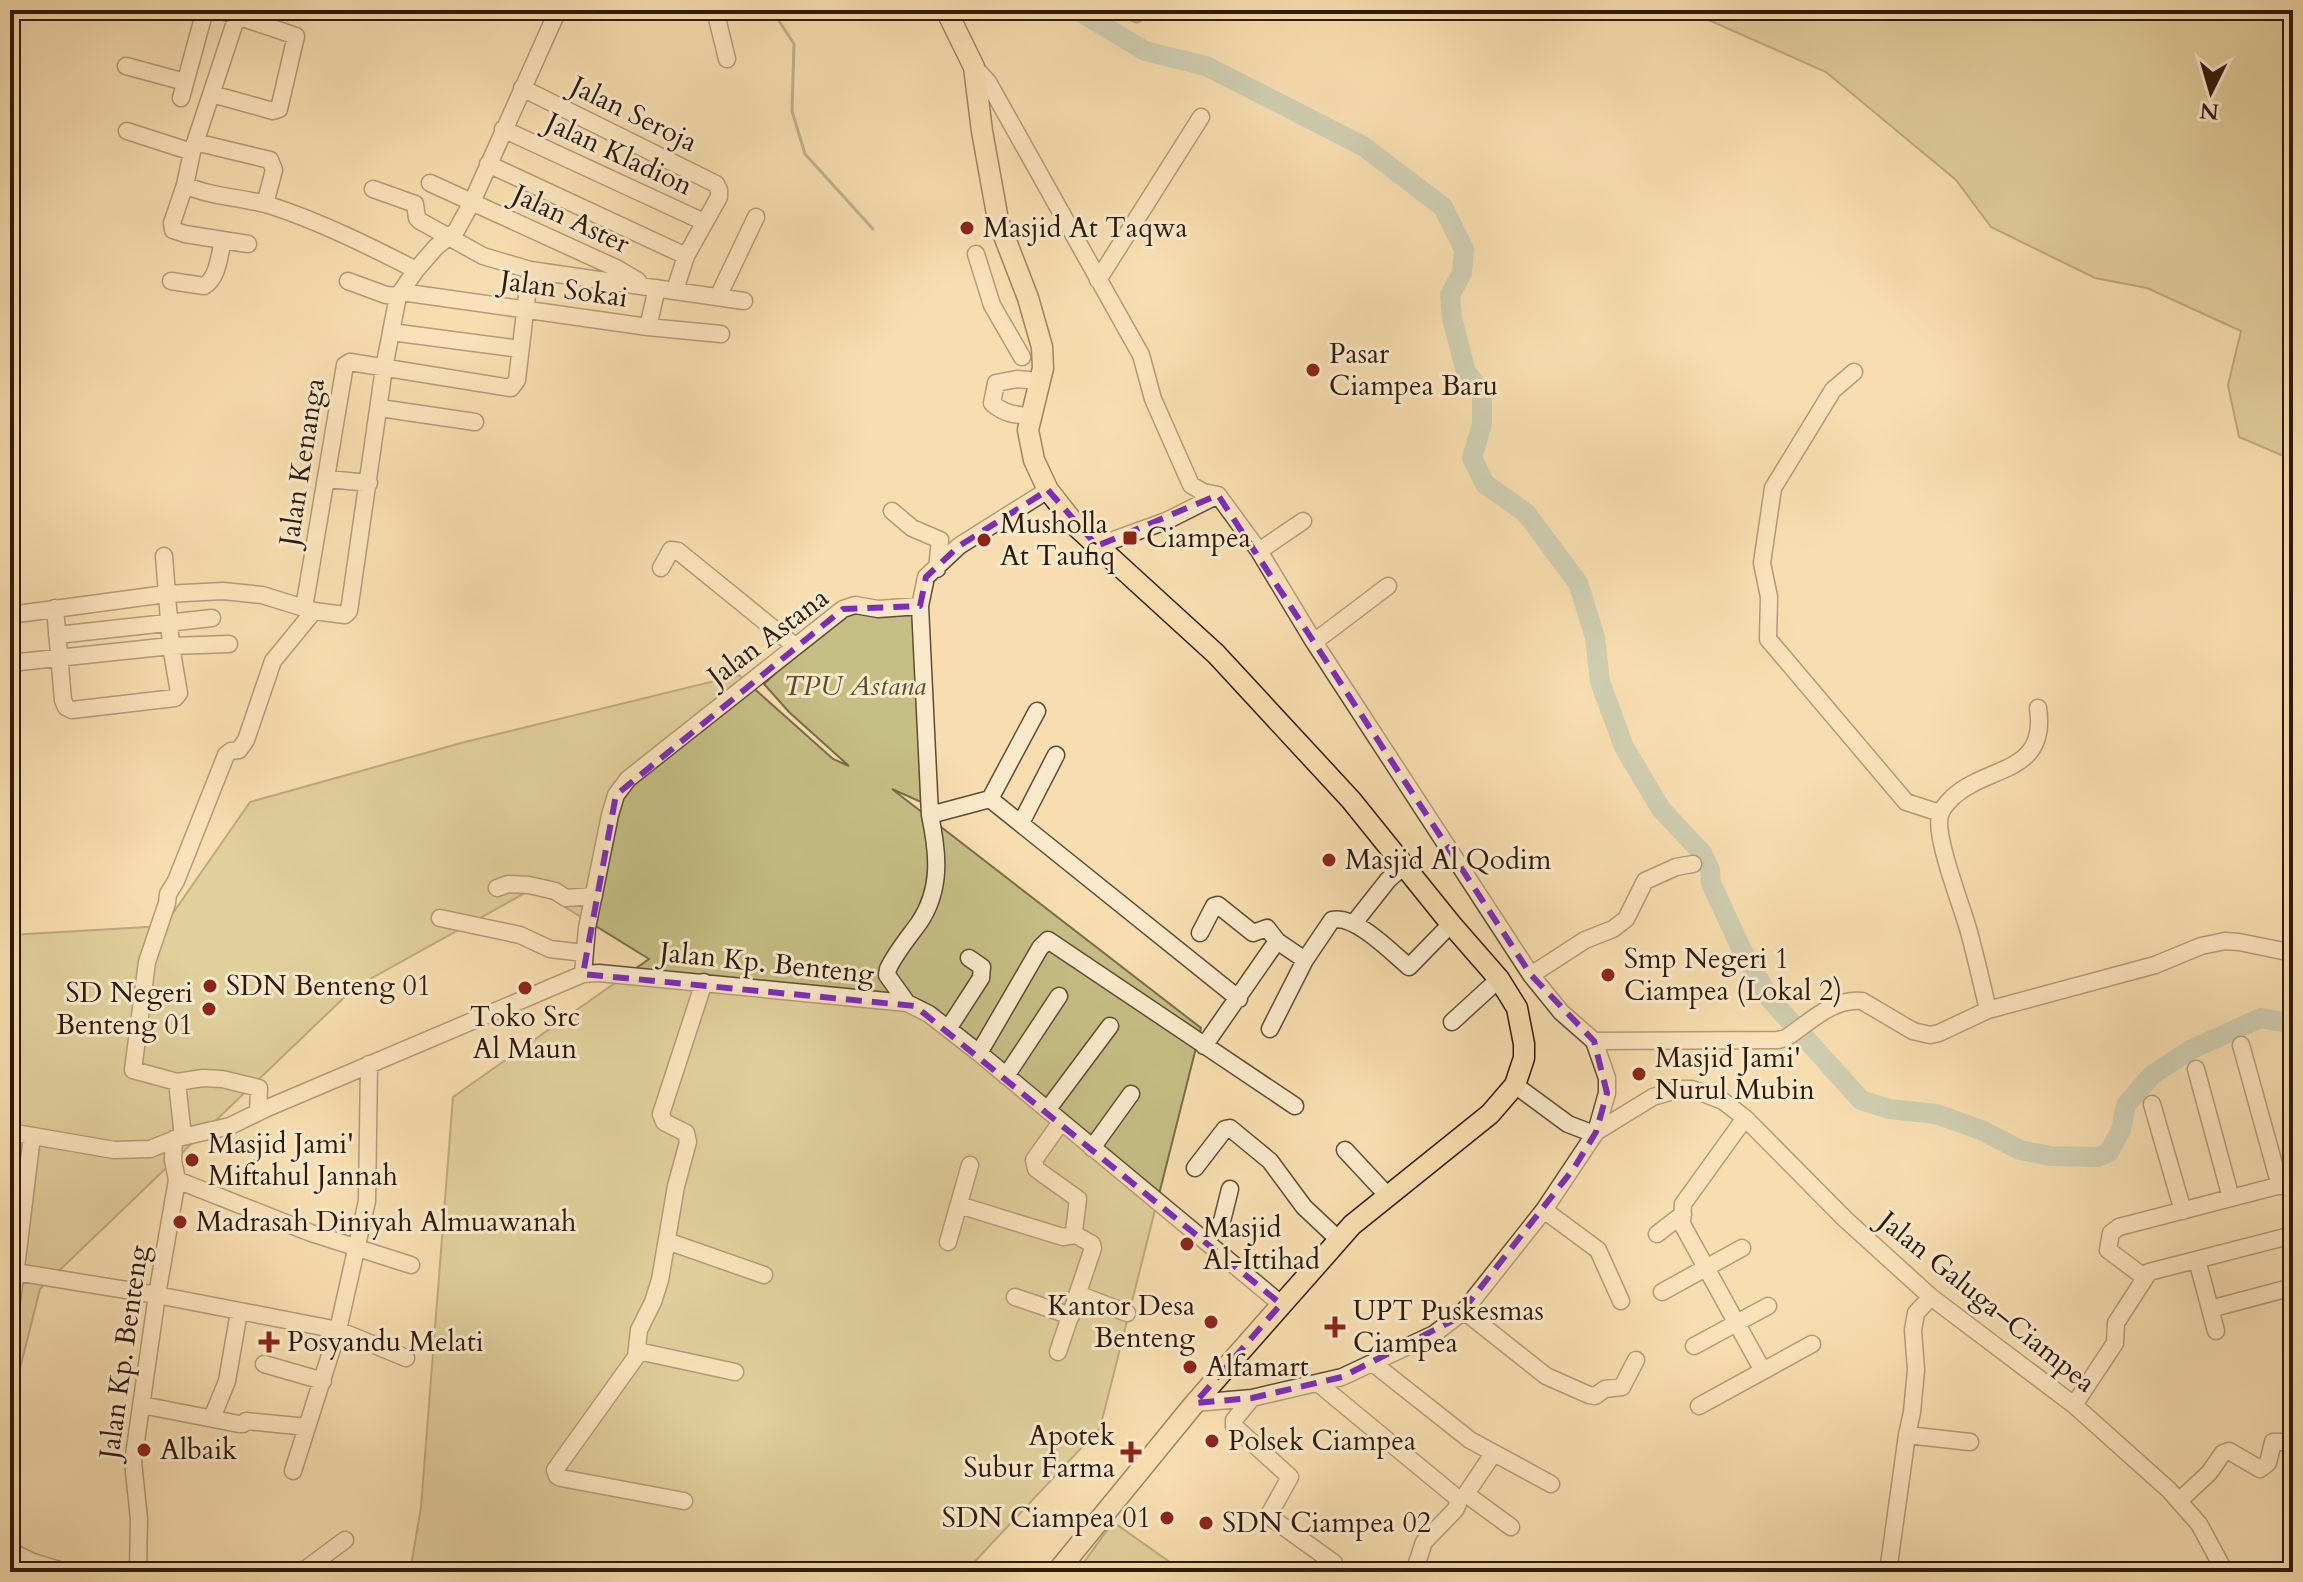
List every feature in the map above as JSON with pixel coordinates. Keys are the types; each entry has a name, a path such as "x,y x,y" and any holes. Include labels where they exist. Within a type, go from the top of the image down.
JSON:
{"main road":[{"path":"946,10 974,67 998,220 1028,298 1042,347 1043,368 1028,430 1048,490 1062,510 1097,546 1216,654 1351,800 1499,979 1517,1008 1524,1044 1524,1058 1515,1085 1490,1114 1387,1195 1338,1239 1195,1403 1057,1572"}],"street":[{"path":"10,615 166,594 243,592 309,610 345,615 349,611 384,368 400,294 436,247 456,231 488,164 508,132 522,88 558,10"},
{"path":"715,10 727,59"},
{"path":"126,66 183,90 206,11 238,13 296,36 279,109 273,111 212,94"},
{"path":"238,13 172,223 173,230 248,244"},
{"path":"974,67 988,82 1141,355 1153,399 1191,485 1218,495 1259,551 1314,642 1531,975 1561,1012 1594,1041 1607,1078 1607,1093 1595,1133 1568,1124 1515,1085"},
{"name":"Jalan Seroja","path":"522,88 716,184 719,197 704,222"},
{"path":"1098,280 1201,117"},
{"path":"127,131 270,160 274,170 265,204"},
{"name":"Jalan Kladion","path":"508,132 704,222"},
{"path":"488,164 686,256"},
{"name":"Jalan Aster","path":"430,183 651,287"},
{"path":"185,185 198,191 265,204 327,225 416,270"},
{"path":"373,189 415,204 418,219 483,256 530,270 744,301"},
{"path":"718,297 756,217"},
{"path":"675,290 686,256 704,222"},
{"path":"171,281 209,285 223,241"},
{"path":"976,254 992,305 1017,358 1042,347"},
{"path":"384,368 511,388 517,380 530,270"},
{"name":"Jalan Sokai","path":"348,281 386,295 400,294 721,334"},
{"path":"648,327 651,287"},
{"path":"391,332 520,349"},
{"name":"Jalan Kenanga","path":"309,610 342,370 350,362 384,368"},
{"path":"1854,372 1833,390 1773,488 1762,563 1769,597 1768,639 1906,802 1940,813"},
{"path":"1031,416 1011,415 995,406 992,403 996,383 1017,379 1039,381"},
{"path":"380,408 475,422"},
{"path":"328,479 369,483"},
{"path":"907,1003 887,975 888,969 932,900 936,886 920,606 926,577 959,546 1048,490"},
{"path":"1097,546 1154,526 1218,495"},
{"path":"892,511 912,528 940,540 937,569"},
{"path":"1259,551 1303,521"},
{"path":"661,568 671,550 678,551 795,646"},
{"path":"55,608 66,707 72,710 178,696 164,556"},
{"path":"1314,642 1388,586"},
{"name":"Jalan Astana","path":"583,974 584,953 610,815 616,795 628,779 843,609 855,605 878,609 920,606"},
{"path":"258,1112 259,1088 222,1079 177,1082 133,1070 144,980 152,941 162,920 168,894 226,755 239,750 246,740 273,661 309,610"},
{"path":"57,635 212,618"},
{"path":"10,663 171,646 229,644"},
{"path":"1988,1010 1970,934 1939,831 1940,813 1964,787 2012,768 2026,754 2037,739 2040,726 2038,708"},
{"path":"930,815 990,799 1037,711"},
{"path":"1021,823 1056,755"},
{"path":"990,799 1239,999"},
{"path":"1531,975 1585,940 1613,929 1626,919 1645,881 1676,867 1693,864"},
{"path":"1354,923 1388,880 1405,865"},
{"path":"497,888 508,884 529,885 555,891 566,898 594,896"},
{"path":"1200,933 1214,906 1218,905 1253,933 1267,928 1277,941 1305,960"},
{"path":"440,918 520,935 550,949 584,953"},
{"path":"1270,1029 1305,960 1332,920 1339,918 1354,923 1413,970 1451,924"},
{"path":"979,1053 1040,948 1048,940 1295,1106"},
{"path":"1204,1046 1277,941"},
{"path":"1594,1041 1769,1041 1786,1038 1837,1003 1853,1000 1862,1001 1913,1031 1930,1035 1988,1010 2155,965 2201,946 2225,941 2293,953"},
{"path":"948,1029 981,978 982,967 969,958"},
{"name":"Jalan Kp. Benteng","path":"10,1132 114,1150 150,1149 178,1138 230,1126 583,974 704,982 907,1003 929,1014 979,1053 1281,1304"},
{"path":"1452,1022 1499,979"},
{"path":"684,1501 561,1478 555,1470 634,1362 639,1330 657,1293 688,1136 664,1122 661,1114 704,982"},
{"path":"1006,1076 1059,996"},
{"path":"1048,1109 1110,1026"},
{"path":"2144,1277 2108,1250 2111,1233 2119,1227 2287,1184 2241,1045"},
{"path":"293,1471 338,1330 368,1193 369,1064"},
{"path":"2196,1069 2231,1198"},
{"path":"177,1082 178,1138"},
{"name":"Jalan Galuga–Ciampea","path":"1195,1403 1252,1398 1319,1384 1374,1364 1434,1334 1464,1311 1544,1210 1595,1133 1636,1106 1680,1089 1703,1091 1723,1101 1745,1118 1845,1219 1931,1297 2074,1405 2179,1501 2199,1524 2225,1572"},
{"path":"1092,1148 1131,1094"},
{"path":"2152,1104 2183,1211"},
{"path":"1745,1118 1683,1204 1682,1224 1763,1371"},
{"path":"1061,1122 1034,1160 1034,1165 1078,1199 1074,1226 1076,1235"},
{"path":"1195,1168 1225,1129 1230,1128 1270,1161 1304,1207 1338,1239"},
{"path":"10,1317 32,1136"},
{"name":"Jalan Kp. Benteng","path":"138,1572 139,1519 133,1462 177,1180 173,1160 178,1138"},
{"path":"1345,1150 1387,1195"},
{"path":"948,1242 970,1165"},
{"path":"177,1180 311,1233 411,1265"},
{"path":"1206,1242 1222,1221 1230,1189"},
{"path":"959,1205 1063,1237 1076,1235 1089,1241 1093,1248 1058,1352"},
{"path":"1544,1210 1598,1250 1621,1301"},
{"path":"1657,1234 1683,1214"},
{"path":"2074,1405 2115,1343 2116,1323 2149,1272 2293,1235"},
{"path":"667,1241 764,1275"},
{"path":"1662,1292 1742,1248"},
{"path":"2197,1260 2216,1331"},
{"path":"16,1272 338,1330 406,1358"},
{"path":"2210,1309 2293,1287"},
{"path":"1078,1294 1127,1313"},
{"path":"1015,1297 1071,1316"},
{"path":"1888,1572 1915,1392 1913,1330 1916,1313 1931,1297"},
{"path":"1694,1346 1768,1306"},
{"path":"1464,1311 1546,1376 1589,1395 1622,1387 1636,1360"},
{"path":"212,1418 227,1381 239,1312"},
{"path":"1699,1406 1812,1344"},
{"path":"638,1351 735,1372"},
{"path":"264,1364 323,1381"},
{"path":"1374,1364 1470,1440 1551,1484"},
{"path":"1319,1384 1456,1497 1458,1504 1455,1510 1424,1542 1417,1570"},
{"path":"1252,1398 1234,1420 1234,1426 1290,1477 1270,1517 1334,1563"},
{"path":"142,1405 239,1424 246,1421 307,1427"},
{"path":"1907,1435 1970,1442"},
{"path":"2179,1501 2209,1473 2223,1453 2229,1451 2260,1469 2268,1463 2273,1442 2293,1442"},
{"path":"1493,1454 1466,1493 1511,1527"},
{"path":"302,1572 345,1540"},
{"path":"10,1551 66,1572"}],"highlighted area":[{"path":"1048,490 1097,546 1218,495 1531,975 1594,1041 1607,1093 1596,1132 1574,1168 1456,1319 1342,1377 1252,1398 1195,1403 1281,1304 915,1006 583,974 616,795 843,609 920,606 926,577 959,546"}],"green space":[{"path":"1103,10 1161,10 1137,23"},
{"path":"1686,10 2293,10 2293,460 2239,437 2228,385 2241,331 2147,288 2095,278 1991,227 1956,180 1826,72"},
{"name":"TPU Astana","path":"847,612 916,614 921,802 892,789 1201,1028 1100,1428 965,1572 410,1572 421,1507 453,1097 649,959 534,888 354,988 40,1289 10,1408 10,935 164,926 250,802 461,743 739,675 833,759 849,766 789,712 764,684 819,632"},
{"path":"1113,1522 1184,1572 1077,1572"}],"waterway":[{"path":"772,10 794,44 792,111 805,154 873,229"},
{"path":"1077,10 1145,51 1206,66 1363,146 1443,207 1464,249 1462,273 1450,295 1452,318 1466,372 1482,394 1482,424 1472,458 1485,484 1526,513 1578,583 1595,637 1600,682 1624,747 1661,809 1702,853 1710,870 1711,883 1741,948 1770,999 1861,1100 1889,1109 1936,1114 1981,1130 2020,1150 2051,1156 2098,1157 2109,1152 2121,1130 2126,1105 2152,1075 2190,1050 2261,1018 2287,1023 2293,1028"}],"place":[{"name":"Masjid At Taqwa","path":"967,228"},
{"name":"Pasar Ciampea Baru","path":"1313,370"},
{"name":"Ciampea","path":"1130,538"},
{"name":"Musholla At Taufiq","path":"984,540"},
{"name":"Masjid Al Qodim","path":"1329,860"},
{"name":"Smp Negeri 1 Ciampea (Lokal 2)","path":"1608,975"},
{"name":"SDN Benteng 01","path":"210,986"},
{"name":"Toko Src Al Maun","path":"525,988"},
{"name":"SD Negeri Benteng 01","path":"209,1009"},
{"name":"Masjid Jami' Nurul Mubin","path":"1639,1074"},
{"name":"Masjid Jami' Miftahul Jannah","path":"192,1160"},
{"name":"Madrasah Diniyah Almuawanah","path":"180,1222"},
{"name":"Masjid Al-Ittihad","path":"1187,1244"},
{"name":"Kantor Desa Benteng","path":"1211,1322"},
{"name":"UPT Puskesmas Ciampea","path":"1335,1327"},
{"name":"Posyandu Melati","path":"269,1342"},
{"name":"Alfamart","path":"1190,1367"},
{"name":"Polsek Ciampea","path":"1212,1441"},
{"name":"Albaik","path":"144,1450"},
{"name":"Apotek Subur Farma","path":"1131,1452"},
{"name":"SDN Ciampea 01","path":"1167,1518"},
{"name":"SDN Ciampea 02","path":"1206,1523"}]}
